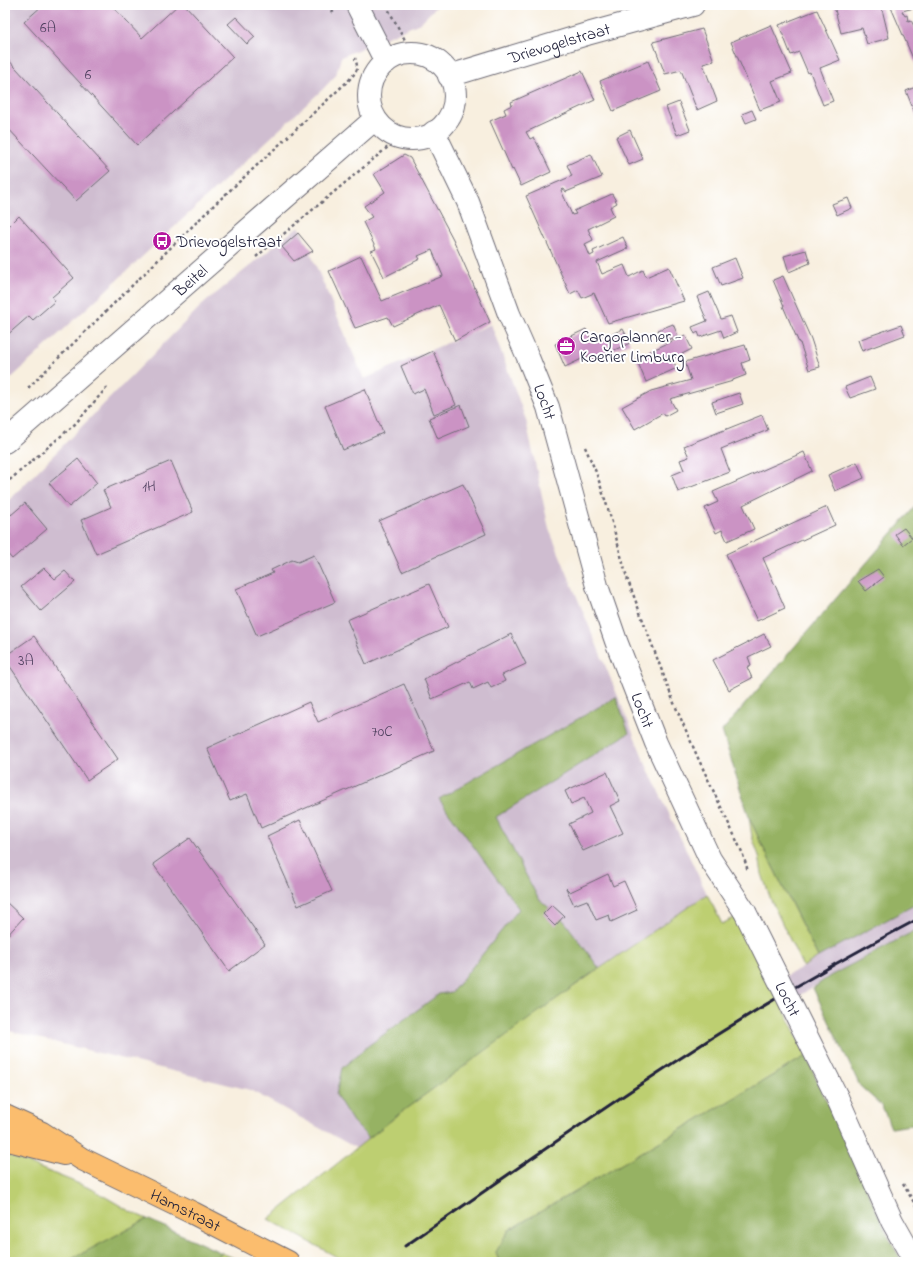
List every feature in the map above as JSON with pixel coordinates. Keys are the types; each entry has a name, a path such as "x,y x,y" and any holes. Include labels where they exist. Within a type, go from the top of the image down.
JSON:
{"main road":[{"name":"Hamstraat","path":"5,1116 42,1133 82,1159 193,1213 288,1262"},
{"name":"Hamstraat","path":"5,1139 82,1159"}],"street":[{"path":"357,5 386,62"},
{"name":"Drievogelstraat","path":"449,76 587,34 693,5"},
{"path":"412,53 434,59 443,66 453,85 454,105 444,125 434,132 422,137 410,139 400,137 386,130 376,119 370,107 369,94 372,80 376,72 386,62 396,56 412,53"},
{"name":"Beitel","path":"5,442 112,350 273,207 376,119"},
{"name":"Locht","path":"434,132 468,202 509,314 527,354 548,408 597,586 616,641 656,743 710,859 745,912 837,1097 892,1221 915,1262"}],"path":[{"path":"386,5 412,53"},
{"path":"26,390 213,206 349,80 356,72 358,67"},
{"path":"254,258 400,137"},
{"path":"5,484 75,424 111,382"},
{"path":"582,440 596,472 610,515 627,578 674,703 742,852 748,873"}],"shaded area":[{"path":"5,5 438,5 420,23 341,57 336,75 323,89 5,384"},
{"path":"299,226 364,379 491,324 526,420 549,529 647,767 707,894 356,1148 250,1090 5,1030 5,504 202,305"},
{"path":"918,903 918,929 830,976 777,1010 756,990 803,967 818,957"}],"green space":[{"path":"918,503 918,903 818,957 749,817 722,731"},
{"path":"616,697 629,733 496,817 538,898 565,922 599,968 404,1110 369,1138 353,1122 336,1095 342,1068 368,1046 439,994 452,992 519,909 439,799"},
{"path":"749,817 818,957 803,967 771,900 762,874 759,856 752,837"},
{"path":"707,894 722,924 739,915 806,1056 509,1230 496,1252 499,1262 346,1262 268,1219 404,1110 540,1010"},
{"path":"918,929 918,1127 912,1125 891,1128 882,1106 860,1086 813,988 830,976"},
{"path":"806,1056 887,1234 902,1262 499,1262 496,1252 509,1230"},
{"path":"5,1154 92,1189 131,1212 147,1219 66,1262 12,1262 5,1248"},
{"path":"147,1219 222,1253 210,1262 66,1262"},
{"path":"222,1253 243,1262 210,1262"}],"building":[{"path":"43,5 111,5 142,38 178,5 185,5 233,57 137,145 24,22"},
{"path":"881,5 889,38 867,44 862,28 841,33 834,6"},
{"path":"890,5 913,5 914,8 902,11 905,16 907,15 908,21 911,20 918,35 918,70"},
{"path":"817,10 840,60 820,68 833,101 823,105 810,72 808,73 799,52 791,55 779,25"},
{"path":"236,17 255,37 247,44 228,24"},
{"path":"771,25 792,73 772,81 781,102 760,110 731,42"},
{"path":"702,29 714,61 703,64 717,101 697,110 681,70 665,74 653,42"},
{"path":"5,56 110,171 76,201 5,125"},
{"path":"648,61 661,91 613,111 600,81"},
{"path":"582,71 595,100 526,132 530,139 534,137 551,172 521,186 513,169 512,170 490,121 506,114 504,109 512,105 511,102"},
{"path":"918,86 918,121 906,91"},
{"path":"679,102 690,130 677,135 666,107"},
{"path":"752,110 756,119 746,123 742,114"},
{"path":"630,130 643,159 629,165 616,137"},
{"path":"591,154 602,177 566,192 564,189 561,190 572,215 576,214 574,211 612,194 617,203 610,207 614,216 588,229 593,240 585,244 590,256 594,254 593,251 623,237 628,248 597,262 602,274 624,265 629,277 643,270 646,277 669,267 684,301 608,323 594,293 582,298 578,290 570,294 526,196 572,176 567,165"},
{"path":"404,155 410,158 453,239 490,322 455,341 439,305 393,326 388,317 355,328 329,271 361,256 382,301 443,276 432,250 418,256 420,259 384,277 371,251 376,249 363,222 372,217 364,206 385,192 374,174"},
{"path":"848,198 852,208 837,215 832,204"},
{"path":"19,216 74,278 52,297 55,301 33,320 29,316 5,337 5,222 9,226"},
{"path":"298,233 313,251 294,261 282,247"},
{"path":"806,250 810,263 789,272 784,256"},
{"path":"735,258 743,278 721,286 713,267"},
{"path":"783,276 811,339 820,367 809,370 800,343 773,280"},
{"path":"709,292 721,319 731,316 737,332 724,338 721,330 700,337 698,332 695,334 692,327 707,321 697,297"},
{"path":"673,324 678,336 663,342 658,330"},
{"path":"901,325 905,335 862,351 858,340"},
{"path":"586,329 593,343 623,329 630,343 592,360 590,355 565,367 555,344"},
{"path":"685,335 692,349 672,359 677,368 646,382 636,358"},
{"path":"745,345 750,360 742,363 746,375 733,381 670,399 676,410 665,416 663,413 635,429 622,407 651,391 691,380 685,362"},
{"path":"433,351 456,405 434,414 424,389 413,394 401,366"},
{"path":"870,377 875,389 850,398 845,387"},
{"path":"365,389 383,433 343,450 325,406"},
{"path":"739,393 743,404 716,413 712,402"},
{"path":"461,405 469,426 438,439 429,418"},
{"path":"762,415 768,430 721,449 730,472 678,492 672,475 684,470 680,460 689,457 684,446"},
{"path":"804,452 812,471 743,505 754,529 727,541 722,530 716,533 705,508 718,502 713,492"},
{"path":"78,459 97,483 69,507 49,483"},
{"path":"171,461 193,512 96,554 81,520 111,507 103,490"},
{"path":"857,462 864,478 835,491 828,475"},
{"path":"463,484 486,534 402,572 379,521"},
{"path":"25,503 47,529 12,559 5,551 5,520 10,516 10,513 11,515"},
{"path":"827,507 835,525 763,558 785,608 757,621 726,554"},
{"path":"904,528 912,538 903,545 895,534"},
{"path":"314,555 335,602 257,636 236,589 273,573 271,570 292,560 298,562"},
{"path":"44,568 55,579 65,571 75,582 41,611 21,587"},
{"path":"878,569 884,577 866,591 858,581"},
{"path":"429,584 448,627 366,664 347,620"},
{"path":"511,634 526,664 502,675 505,681 491,688 488,682 473,689 470,682 432,699 424,679"},
{"path":"764,634 771,646 748,657 751,665 747,667 752,678 729,690 713,660"},
{"path":"34,636 118,759 87,780 5,659 5,656"},
{"path":"404,684 434,751 261,828 247,794 230,801 207,748 309,702 318,722"},
{"path":"607,772 620,801 610,806 623,833 583,851 569,824 591,813 584,798 571,804 565,791"},
{"path":"300,820 332,891 298,906 267,836"},
{"path":"190,838 265,944 229,971 153,864"},
{"path":"608,874 613,886 624,881 637,910 611,922 609,915 596,920 587,900 574,905 566,888 570,892"},
{"path":"5,901 23,918 5,938"},
{"path":"552,905 564,916 555,926 543,914"}],"railway":[{"path":"405,1246 605,1108 703,1044 794,988 918,919"}],"place":[{"name":"Drievogelstraat","path":"162,241"},
{"name":"Cargoplanner - Koerier Limburg","path":"566,346"}]}
